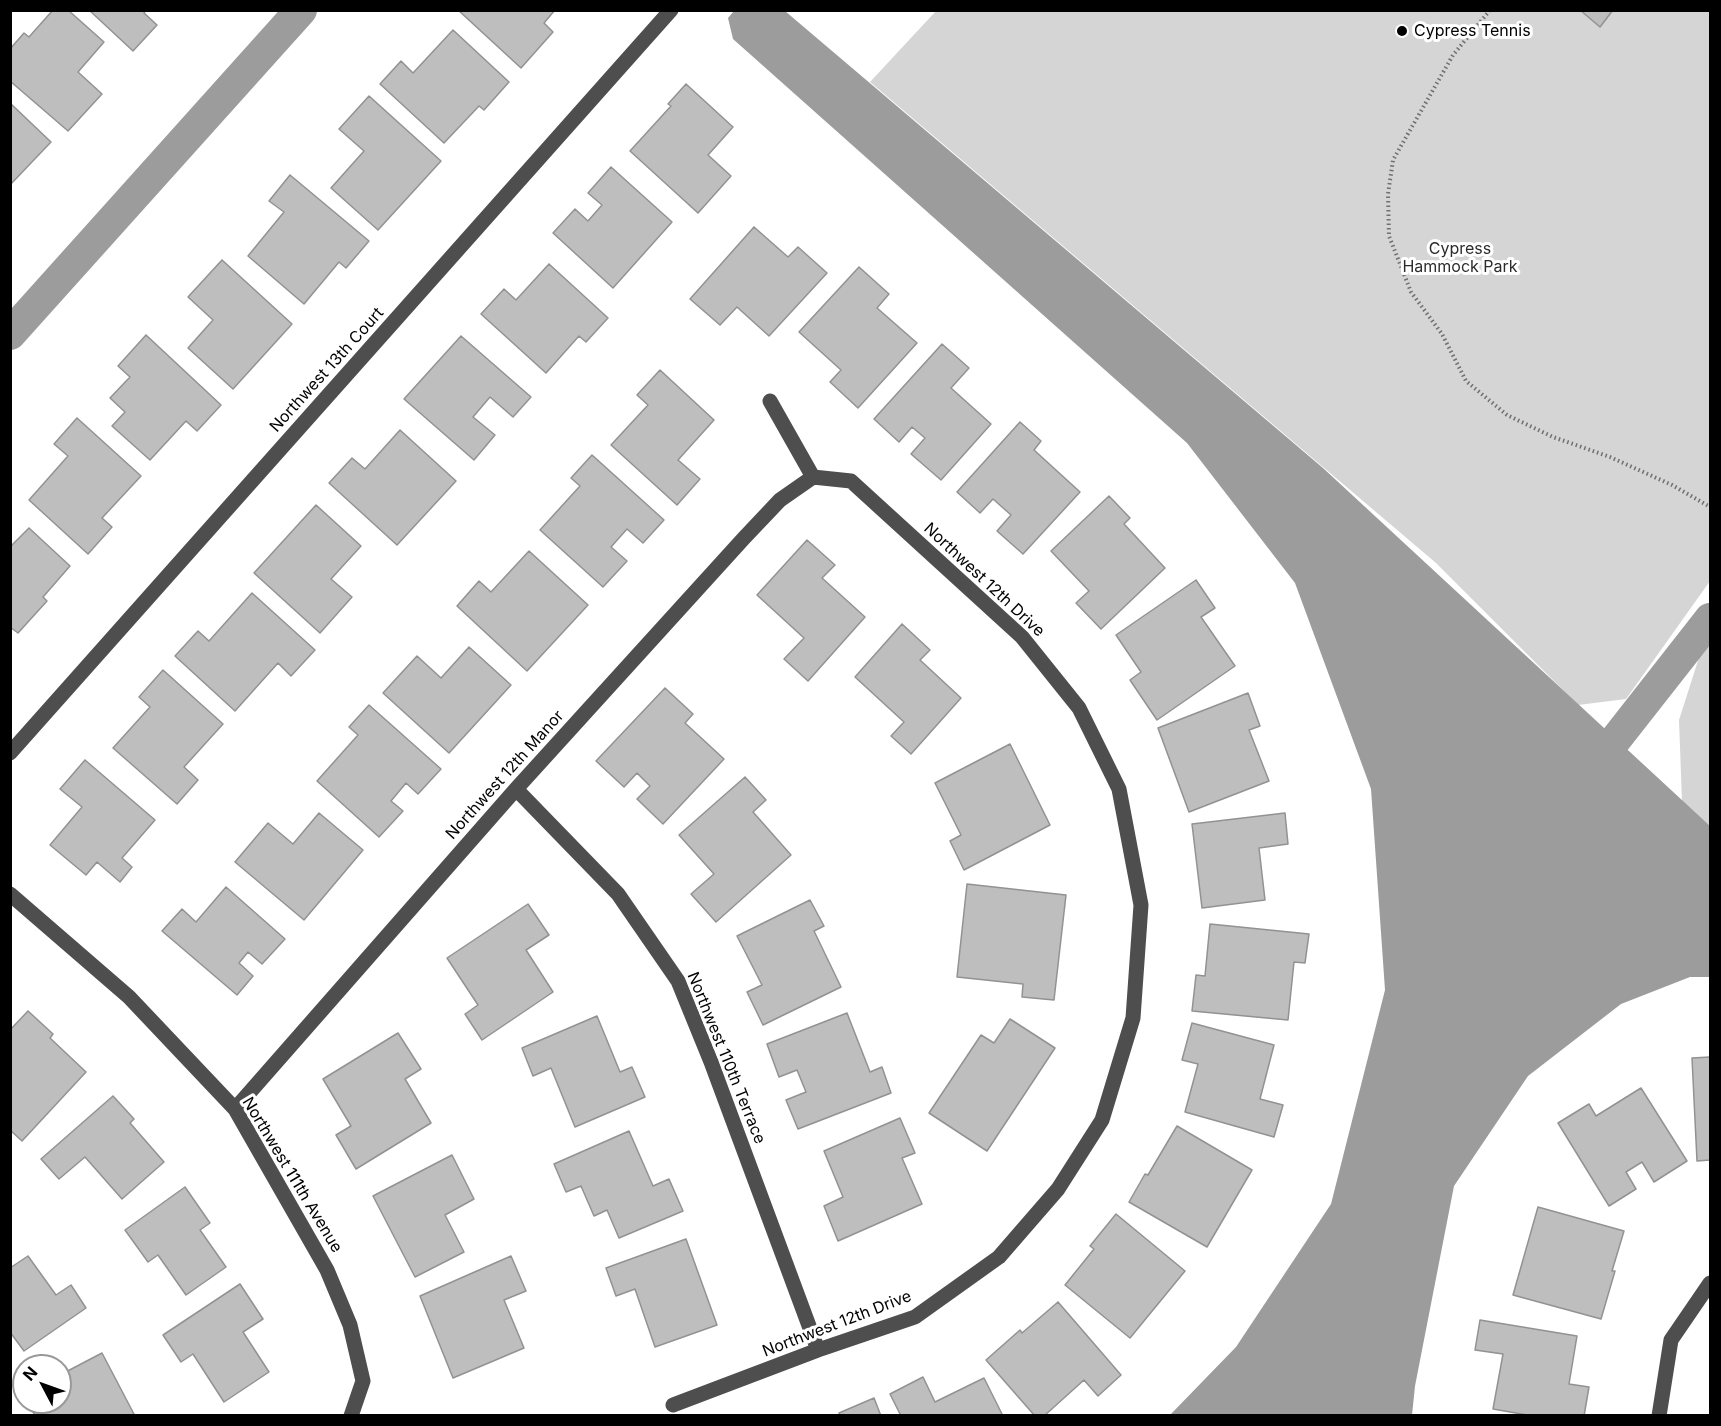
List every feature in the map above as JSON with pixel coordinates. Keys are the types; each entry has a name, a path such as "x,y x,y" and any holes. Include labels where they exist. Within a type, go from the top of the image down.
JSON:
{"street":[{"name":"Northwest 13th Court","path":"10,753 671,10"},
{"path":"770,401 813,477"},
{"name":"Northwest 12th Manor","path":"235,1109 516,789 744,537 780,500 813,477"},
{"name":"Northwest 12th Drive","path":"673,1405 818,1350 915,1317 999,1257 1058,1189 1102,1120 1133,1017 1141,905 1119,789 1079,708 1022,637 851,481 813,477"},
{"name":"Northwest 110th Terrace","path":"516,789 618,894 678,981 715,1073 818,1350"},
{"name":"Northwest 111th Avenue","path":"10,894 129,997 235,1109 327,1270 350,1325 363,1381 351,1416"},
{"path":"1659,1416 1671,1340 1710,1283"}],"path":[{"path":"1490,10 1453,56 1393,160 1388,194 1389,236 1411,292 1442,334 1466,381 1507,415 1553,437 1652,475 1710,507"}],"green space":[{"name":"Cypress Hammock Park","path":"936,11 1710,11 1710,581 1626,699 1578,705 1436,563 870,82"},
{"path":"1710,634 1710,826 1682,802 1679,720 1704,642"}],"shaded area":[{"path":"734,11 785,11 1323,468 1710,826 1710,977 1690,977 1621,1004 1528,1076 1454,1186 1415,1386 1412,1415 1170,1415 1236,1347 1331,1204 1385,990 1371,789 1295,583 1187,443 733,39 728,18"}],"building":[{"path":"53,10 68,10 104,42 78,72 102,94 68,131 10,81 10,49 24,33 29,37"},
{"path":"89,10 146,10 144,13 157,25 133,51"},
{"path":"458,10 555,10 544,23 553,32 521,68"},
{"path":"1580,10 1613,10 1600,27"},
{"path":"453,30 509,82 484,110 479,106 444,143 380,84 401,61 413,73"},
{"path":"686,84 733,127 708,155 731,176 698,213 630,151 671,106 668,104"},
{"path":"369,96 441,161 378,230 331,188 364,151 339,129"},
{"path":"10,103 51,142 10,185"},
{"path":"611,167 672,222 613,288 553,233 575,209 588,221 602,205 588,193"},
{"path":"290,175 369,241 346,268 339,262 304,304 248,256 284,212 269,201"},
{"path":"754,227 788,257 798,247 827,273 769,336 737,307 720,325 690,299"},
{"path":"222,260 292,324 233,389 188,348 213,320 188,297"},
{"path":"549,264 608,318 586,342 579,336 546,373 481,314 504,289 516,300"},
{"path":"859,267 889,294 877,308 917,343 858,408 830,382 841,370 799,332"},
{"path":"146,335 221,405 197,431 186,421 150,460 112,426 125,412 110,398 130,377 118,366"},
{"path":"461,336 531,397 513,417 490,397 473,417 495,435 474,460 404,399"},
{"path":"942,344 969,368 951,388 991,424 941,480 911,454 925,438 912,427 899,442 874,419"},
{"path":"660,370 714,420 678,460 700,479 677,505 611,445 648,405 637,395"},
{"path":"77,418 141,476 102,518 112,527 88,554 29,500 68,456 54,444"},
{"path":"1020,422 1041,441 1034,450 1080,492 1023,554 997,531 1011,515 993,499 980,513 957,492"},
{"path":"400,430 456,481 397,545 329,483 352,458 365,469"},
{"path":"592,455 664,520 643,543 627,529 611,547 627,561 603,587 540,530 580,486 571,478"},
{"path":"1109,496 1130,518 1124,524 1165,568 1101,629 1076,603 1089,591 1051,551"},
{"path":"316,505 361,546 331,579 352,597 320,633 254,573"},
{"path":"29,528 70,566 43,597 47,601 18,633 10,627 10,547"},
{"path":"807,540 835,565 822,578 865,617 808,681 784,659 804,638 757,595"},
{"path":"529,551 588,605 527,671 457,606 479,581 491,592"},
{"path":"1196,580 1215,608 1201,617 1235,666 1157,720 1130,680 1141,672 1116,635"},
{"path":"252,593 315,650 291,676 278,663 235,711 175,656 198,631 209,641"},
{"path":"902,624 930,650 920,660 961,698 911,754 891,736 904,722 855,677"},
{"path":"469,647 511,685 449,753 383,693 417,656 441,678"},
{"path":"163,670 223,724 184,767 198,780 177,804 113,748 150,707 139,697"},
{"path":"665,688 693,714 685,723 724,759 663,824 637,799 650,786 637,773 624,787 596,761"},
{"path":"1248,693 1260,726 1249,730 1269,781 1189,812 1158,728"},
{"path":"369,705 441,769 418,794 406,783 391,801 403,811 379,837 317,781 358,735 349,727"},
{"path":"1010,744 1050,825 964,870 950,841 961,835 935,783"},
{"path":"85,760 155,820 122,858 132,867 120,882 97,862 86,875 50,845 82,807 60,789"},
{"path":"745,777 766,800 753,812 791,855 716,922 691,894 714,874 679,835"},
{"path":"319,813 363,850 304,920 235,862 268,823 293,844"},
{"path":"1285,813 1288,844 1259,848 1265,900 1202,908 1192,824"},
{"path":"967,884 1066,895 1054,1000 1022,997 1023,984 957,977"},
{"path":"226,887 285,939 262,964 248,952 239,963 253,976 237,995 162,931 182,909 196,922"},
{"path":"810,900 824,926 814,931 841,987 763,1025 747,992 762,985 737,936"},
{"path":"528,904 549,935 526,950 553,992 482,1040 465,1014 478,1005 447,958"},
{"path":"1210,924 1309,934 1305,963 1294,962 1288,1020 1192,1011 1196,975 1205,976"},
{"path":"28,1011 53,1034 50,1038 86,1072 22,1141 10,1130 10,1030"},
{"path":"847,1013 870,1072 882,1067 891,1093 798,1129 786,1100 806,1092 797,1070 779,1077 767,1044"},
{"path":"597,1016 620,1072 632,1067 645,1097 575,1127 551,1068 533,1076 522,1048"},
{"path":"1010,1019 1055,1048 987,1151 929,1113 981,1035 994,1043"},
{"path":"1192,1023 1274,1045 1260,1099 1283,1105 1274,1137 1185,1112 1198,1064 1182,1060"},
{"path":"398,1033 421,1069 405,1079 431,1123 356,1169 336,1135 351,1126 323,1079"},
{"path":"1710,1057 1710,1160 1697,1161 1692,1058"},
{"path":"1641,1088 1687,1161 1654,1182 1642,1162 1626,1172 1636,1189 1609,1206 1558,1123 1589,1104 1596,1116"},
{"path":"113,1096 134,1119 130,1123 164,1162 122,1199 85,1157 59,1179 41,1159"},
{"path":"900,1118 915,1153 902,1158 922,1204 838,1241 824,1206 843,1197 824,1151"},
{"path":"1177,1126 1252,1170 1207,1247 1129,1202"},
{"path":"629,1131 653,1186 669,1179 683,1211 619,1238 607,1210 594,1216 581,1186 566,1192 554,1164"},
{"path":"452,1155 474,1199 445,1215 464,1252 415,1277 373,1196"},
{"path":"185,1187 210,1223 200,1230 226,1267 186,1295 158,1255 148,1262 125,1230"},
{"path":"1538,1207 1624,1231 1601,1319 1513,1295"},
{"path":"1116,1214 1185,1271 1130,1338 1065,1285 1094,1249 1090,1246"},
{"path":"686,1239 717,1325 655,1347 635,1289 616,1296 606,1268"},
{"path":"28,1256 56,1295 71,1285 86,1308 24,1351 10,1332 10,1268"},
{"path":"511,1256 526,1291 504,1300 524,1348 453,1378 420,1296"},
{"path":"240,1284 263,1319 243,1332 269,1372 224,1402 193,1354 181,1362 163,1335"},
{"path":"1058,1302 1121,1375 1098,1396 1084,1380 1044,1416 1035,1416 986,1360 1020,1330 1022,1333"},
{"path":"1480,1320 1577,1336 1569,1384 1589,1387 1584,1416 1533,1416 1493,1409 1503,1354 1475,1350"},
{"path":"102,1353 135,1416 35,1416 34,1414 72,1414 72,1369"},
{"path":"923,1377 935,1402 984,1378 1003,1416 901,1416 890,1394"},
{"path":"874,1398 881,1416 840,1416 839,1413"}],"waterway":[{"path":"10,334 301,10"},
{"path":"1616,739 1710,619"}],"place":[{"name":"Cypress Tennis","path":"1402,31"}]}
